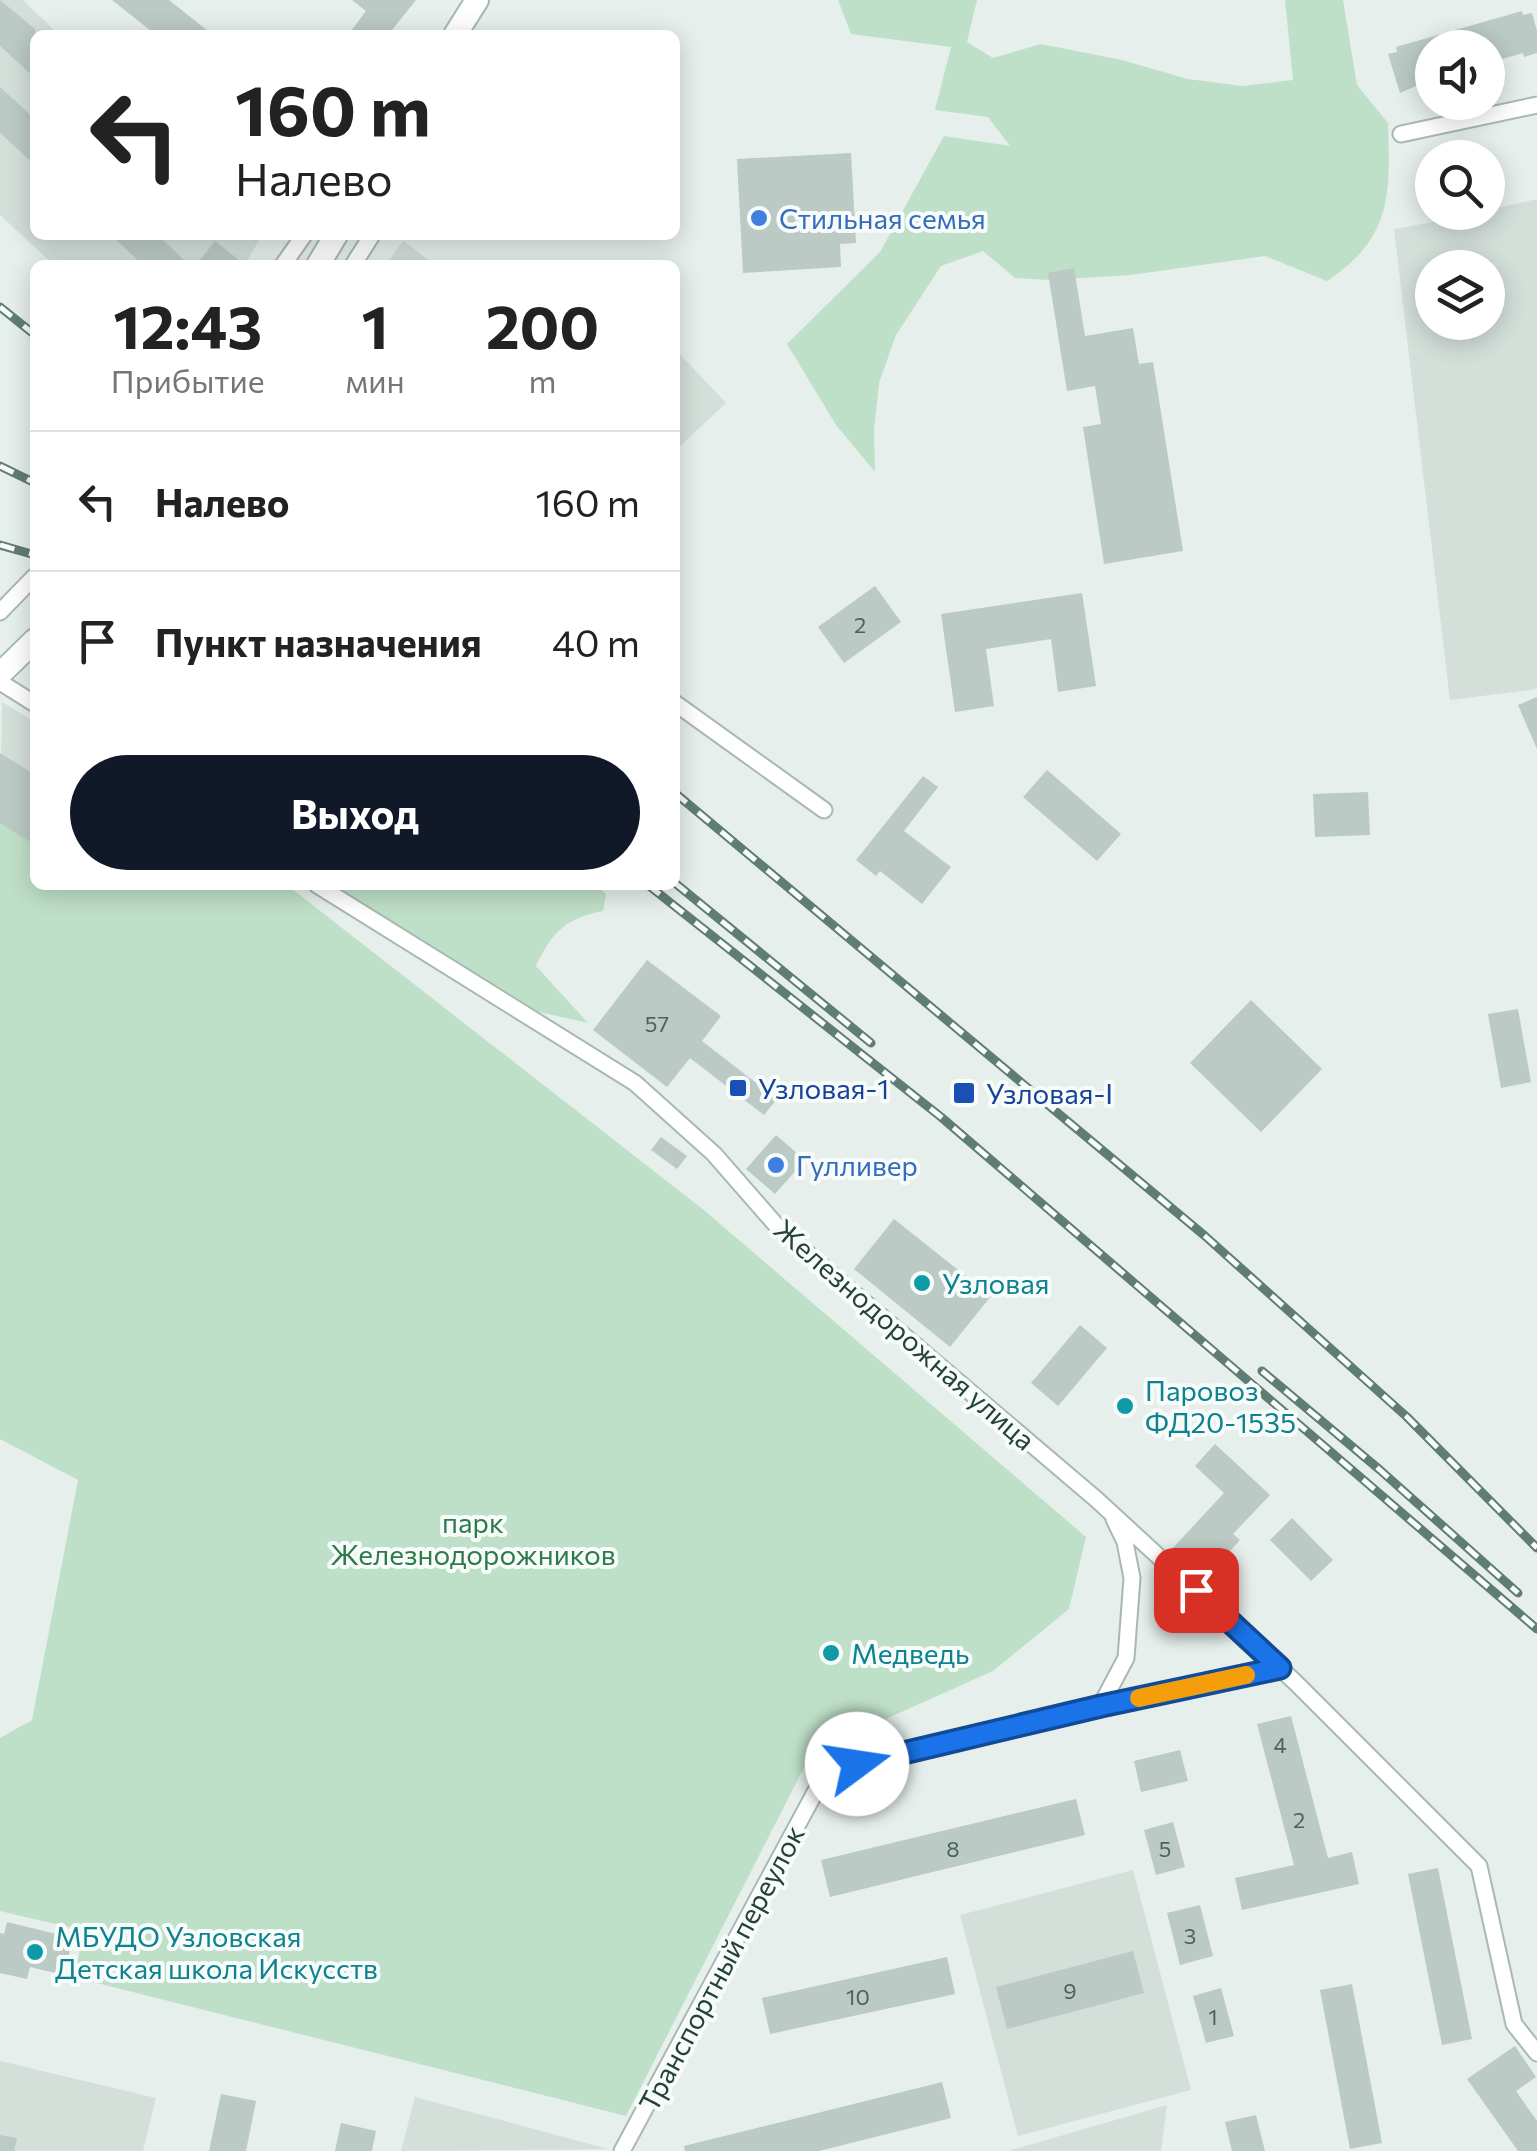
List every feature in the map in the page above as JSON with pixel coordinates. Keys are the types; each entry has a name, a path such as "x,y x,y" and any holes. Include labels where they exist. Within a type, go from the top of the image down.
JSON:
{"main road":[{"path":"0,678 30,645"}],"street":[{"path":"1401,134 1537,105"},
{"path":"0,612 30,581"},
{"path":"0,678 30,700"},
{"path":"680,707 824,810"},
{"name":"Железнодорожная улица","path":"326,890 634,1083 714,1154 776,1225 811,1257 1112,1513 1280,1668"},
{"path":"1101,1706 1126,1658 1132,1578 1125,1542 1112,1513"},
{"path":"1280,1668 1479,1866 1514,2024 1537,2053"},
{"name":"Транспортный переулок","path":"622,2151 826,1772 1280,1668"}],"shaded area":[{"path":"0,0 23,0 54,30 30,30 30,240 259,240 248,260 49,260 0,215"},
{"path":"1537,199 1537,689 1450,700 1394,229 1415,225 1415,230 1505,230 1505,206"},
{"path":"403,241 428,260 390,260"},
{"path":"680,354 726,403 680,446"},
{"path":"2,702 30,719 30,840 0,822"},
{"path":"1133,1870 1191,2090 1018,2136 960,1915"},
{"path":"0,2061 156,2098 143,2151 0,2151"},
{"path":"415,2097 608,2149 401,2151"},
{"path":"1167,2105 1161,2151 1008,2151"}],"green space":[{"path":"838,0 977,0 967,42 993,58 1041,44 1122,60 1188,79 1242,86 1293,80 1285,0 1343,0 1357,85 1388,123 1387,193 1376,230 1365,248 1327,281 1265,256 1131,275 1047,280 1015,278 983,251 941,266 896,335 879,383 875,472 836,425 787,344 880,252 944,136 1010,146 988,117 935,110 951,47 851,34"},
{"name":"парк Железнодорожников","path":"0,822 30,840 30,890 293,890 705,1211 1086,1537 1069,1609 993,1671 812,1752 626,2116 73,1977 85,1931 0,1911 0,1738 32,1720 78,1480 0,1439"},
{"path":"341,890 602,890 606,894 603,911 562,928 536,966 588,1023 504,1004"}],"building":[{"path":"0,0 35,29 30,30 30,73 0,46"},
{"path":"112,0 169,0 207,30 150,30"},
{"path":"352,0 416,0 392,30 352,30 366,11"},
{"path":"1522,11 1523,15 1532,13 1537,53 1505,58 1505,30 1456,30"},
{"path":"1415,42 1415,86 1400,93 1388,54 1397,52 1396,47"},
{"path":"0,87 30,114 30,160 0,133"},
{"path":"851,153 856,243 840,244 841,267 743,273 737,159"},
{"path":"116,240 163,240 184,260 138,260"},
{"path":"215,241 239,260 200,260"},
{"path":"1074,268 1085,336 1133,328 1139,364 1153,362 1183,551 1104,564 1083,427 1101,424 1095,386 1067,391 1048,273"},
{"path":"875,586 901,622 844,663 818,627"},
{"path":"1082,593 1096,686 1058,692 1051,639 986,649 994,706 955,712 941,614"},
{"path":"1537,697 1537,749 1518,705"},
{"path":"0,753 30,772 30,842 0,823"},
{"path":"1047,770 1121,834 1097,861 1023,797"},
{"path":"923,776 938,787 904,831 951,867 922,904 880,871 876,876 856,860"},
{"path":"1368,792 1370,835 1315,837 1313,794"},
{"path":"647,960 721,1016 702,1041 777,1099 764,1115 690,1058 667,1087 593,1030"},
{"path":"1251,1000 1322,1069 1261,1132 1190,1063"},
{"path":"1518,1009 1531,1082 1501,1088 1488,1014"},
{"name":"Гулливер","path":"776,1135 805,1160 775,1194 746,1169"},
{"path":"661,1137 687,1156 677,1169 651,1150"},
{"name":"Узловая","path":"894,1219 991,1296 950,1347 854,1269"},
{"path":"1080,1325 1107,1348 1058,1406 1031,1383"},
{"path":"1215,1444 1270,1495 1233,1534 1240,1540 1203,1581 1170,1551 1224,1493 1195,1466"},
{"path":"1292,1518 1333,1560 1311,1581 1270,1540"},
{"path":"1291,1716 1328,1858 1352,1852 1359,1884 1242,1910 1235,1878 1294,1865 1257,1724"},
{"path":"1180,1750 1188,1781 1141,1792 1134,1761"},
{"path":"1076,1799 1085,1835 830,1897 821,1860"},
{"path":"1173,1822 1185,1867 1156,1875 1144,1830"},
{"path":"1438,1868 1472,2039 1442,2045 1408,1874"},
{"path":"1200,1905 1213,1956 1180,1965 1167,1913"},
{"name":"МБУДО Узловская Детская школа Искусств","path":"7,1922 73,1938 64,1975 30,1967 27,1979 0,1973 0,1933 4,1934"},
{"path":"1133,1951 1144,1993 1007,2029 996,1987"},
{"path":"947,1957 955,1994 770,2034 762,1998"},
{"path":"1352,1984 1382,2143 1350,2149 1320,1990"},
{"path":"1221,1988 1234,2036 1206,2043 1193,1996"},
{"path":"1515,2046 1536,2077 1516,2091 1537,2121 1537,2151 1518,2151 1467,2079"},
{"path":"942,2082 951,2118 819,2151 685,2151 684,2146"},
{"path":"221,2094 256,2101 246,2151 209,2151"},
{"path":"1256,2115 1265,2151 1232,2151 1225,2122"},
{"path":"341,2123 376,2131 372,2151 335,2151"},
{"path":"0,2135 17,2138 14,2151 0,2151"}],"railway":[{"path":"0,307 30,331"},
{"path":"0,466 30,481"},
{"path":"0,545 30,554"},
{"path":"680,797 1205,1236 1407,1417 1537,1548"},
{"path":"680,887 871,1043"},
{"path":"654,890 941,1117 1537,1629"},
{"path":"1262,1371 1518,1593"}],"slow traffic":[{"path":"1139,1698 1246,1675"}],"place":[{"name":"Стильная семья","path":"759,218"},
{"name":"Узловая-1","path":"738,1088"},
{"name":"Узловая-I","path":"964,1093"},
{"name":"Гулливер","path":"776,1165"},
{"name":"Узловая","path":"922,1283"},
{"name":"Паровоз ФД20-1535","path":"1125,1406"},
{"name":"Медведь","path":"831,1653"},
{"name":"МБУДО Узловская Детская школа Искусств","path":"35,1952"}],"route":[{"path":"857,1764 982,1732 1280,1668 1196,1590"}]}
